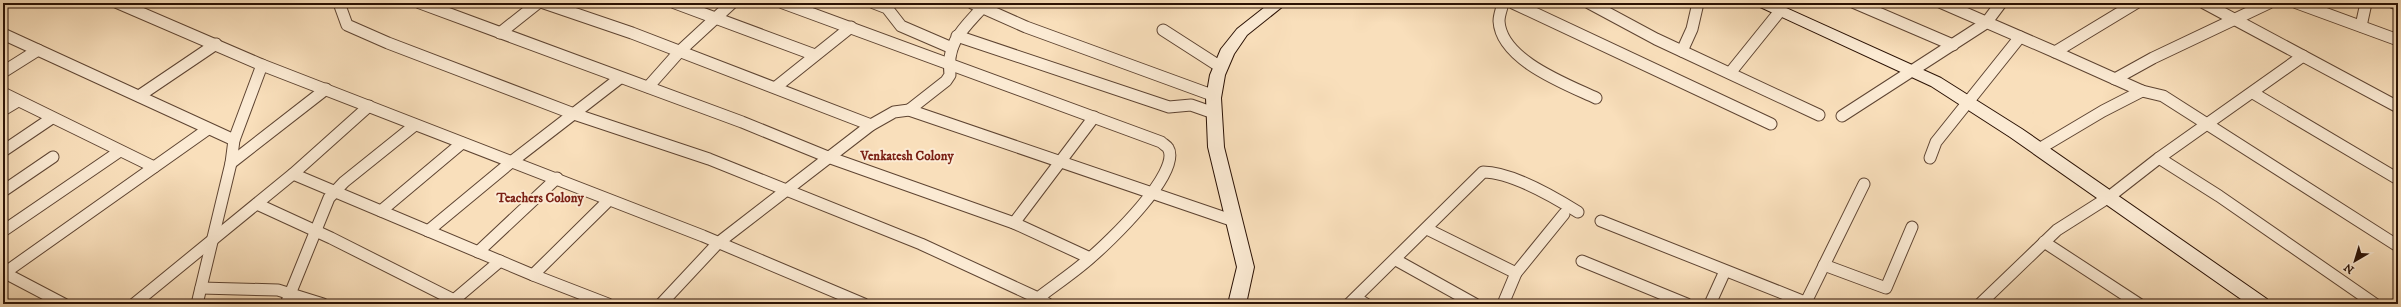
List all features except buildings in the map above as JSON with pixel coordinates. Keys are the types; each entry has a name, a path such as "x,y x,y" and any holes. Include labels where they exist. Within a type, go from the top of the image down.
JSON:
{"street":[{"path":"118,3 262,65 326,89 510,163 556,178 608,201 718,243 864,304"},
{"path":"339,3 347,26 574,114 709,159 921,244 1040,302 1090,258 1158,188 1170,163 1168,148 1161,142 948,65 851,27 783,3"},
{"path":"420,3 742,122 828,158 1014,223 1090,258"},
{"path":"500,33 538,3"},
{"path":"544,3 680,51 871,125"},
{"path":"675,3 815,55"},
{"path":"648,87 680,51 732,3"},
{"path":"874,3 887,8 901,26 952,48"},
{"path":"1237,304 1246,270 1217,154 1211,112 1212,95 1219,66 1241,33 1280,3"},
{"path":"1503,3 1498,13 1498,25 1503,37 1517,54 1547,75 1596,98"},
{"path":"1514,3 1771,124"},
{"path":"1589,3 1682,51 1819,115"},
{"path":"1682,51 1692,29 1698,3"},
{"path":"1763,3 1936,82 2039,149 2261,304"},
{"path":"1855,3 1953,45"},
{"path":"1942,3 2142,91 2163,96 2398,246"},
{"path":"1842,116 1953,45 1989,24 2000,3"},
{"path":"2055,52 2136,3"},
{"path":"2204,3 2398,107"},
{"path":"2115,79 2147,59 2237,20 2268,3"},
{"path":"2297,3 2398,40"},
{"path":"2361,26 2366,3"},
{"path":"2394,3 2398,4"},
{"path":"909,110 946,81 950,75 948,65 952,48 957,36 976,5 1069,43 1212,95"},
{"path":"1730,73 1780,11"},
{"path":"776,87 851,27"},
{"path":"1163,30 1219,66"},
{"path":"3,34 234,140"},
{"path":"957,36 1169,107 1191,105 1211,112"},
{"path":"1930,158 1936,142 1968,103 2017,36"},
{"path":"139,96 216,44"},
{"path":"3,72 38,50"},
{"path":"1980,304 2057,230 2109,197 2159,158 2253,94 2303,56"},
{"path":"197,304 231,163 234,140 262,65"},
{"path":"428,231 510,163 620,78"},
{"path":"231,163 326,89"},
{"path":"2039,149 2103,111 2142,91"},
{"path":"3,94 154,167"},
{"path":"2253,94 2398,179"},
{"path":"3,110 18,101"},
{"path":"134,304 293,174 369,106"},
{"path":"661,304 718,243 784,190 871,125 894,112 909,110 1060,163 1234,221"},
{"path":"1014,223 1094,117"},
{"path":"3,151 52,118"},
{"path":"288,298 326,203 334,191 415,125"},
{"path":"64,304 4,273 208,129"},
{"path":"381,211 462,143"},
{"path":"3,231 120,151"},
{"path":"3,191 54,157"},
{"path":"2159,158 2219,196 2376,304"},
{"path":"1357,302 1474,180 1487,170 1564,202 1578,212"},
{"path":"293,174 533,275 608,304"},
{"path":"478,252 556,178"},
{"path":"1601,220 1807,303 1864,184"},
{"path":"533,275 608,201"},
{"path":"257,204 316,231 458,302 500,261"},
{"path":"1503,304 1516,273 1564,214"},
{"path":"1824,265 1886,288 1912,227"},
{"path":"1427,229 1516,273"},
{"path":"2044,242 2139,304"},
{"path":"1396,260 1475,304"},
{"path":"1582,261 1687,304"},
{"path":"1710,304 1725,271"},
{"path":"201,288 278,290 288,298 323,304"}],"district":[{"name":"Venkatesh Colony","path":"907,156"},
{"name":"Teachers Colony","path":"540,198"}]}
